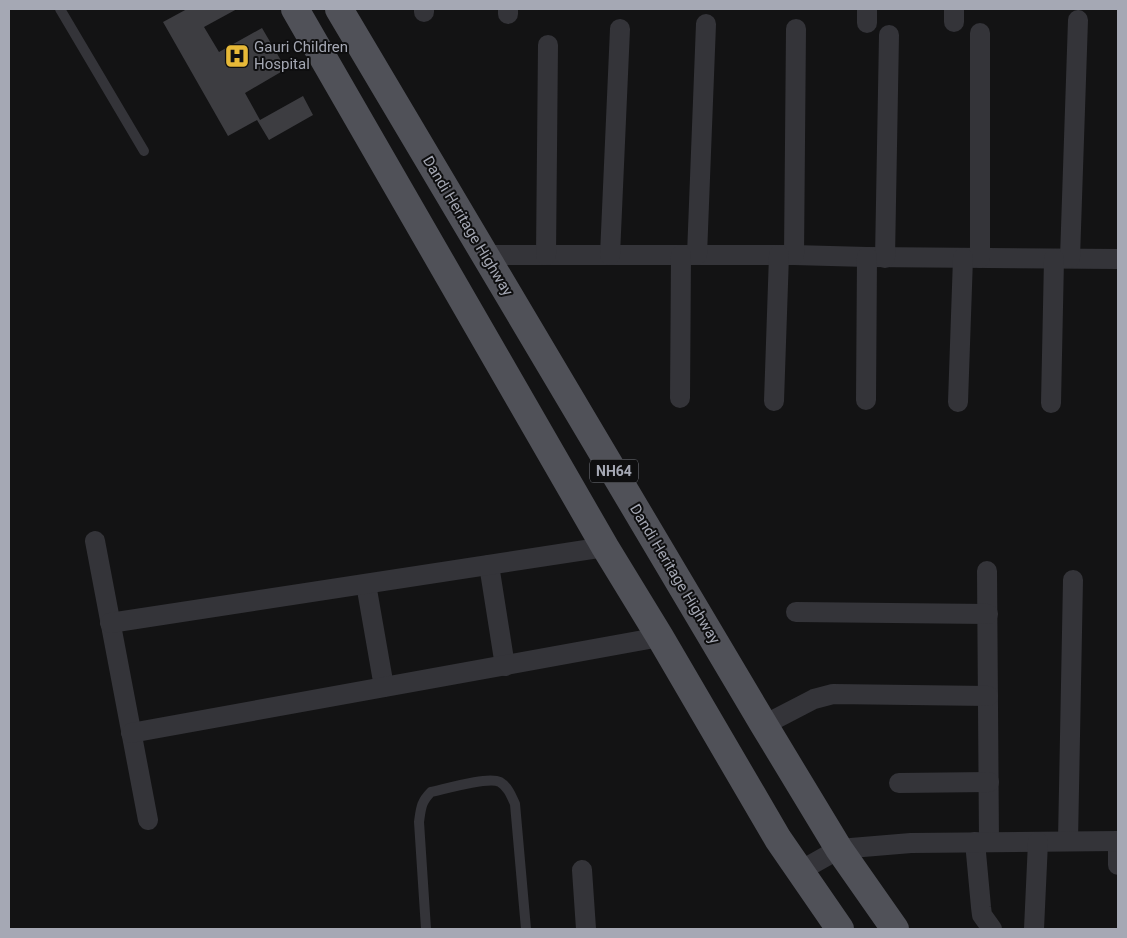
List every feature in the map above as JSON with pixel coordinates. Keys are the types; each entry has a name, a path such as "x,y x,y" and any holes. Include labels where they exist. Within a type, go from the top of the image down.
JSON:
{"main road":[{"name":"NH64","path":"295,9 605,547 778,839 840,929"},
{"name":"Dandi Heritage Highway","path":"340,9 764,725 840,849 895,929"}],"street":[{"path":"1051,403 1078,20"},
{"path":"680,398 706,24"},
{"path":"610,255 620,29"},
{"path":"774,401 786,255 796,29"},
{"path":"958,402 971,258 980,33"},
{"path":"866,400 889,35"},
{"path":"546,255 548,45"},
{"path":"486,255 786,255 1118,259"},
{"path":"95,541 148,820"},
{"path":"110,623 605,547"},
{"path":"489,565 506,666"},
{"path":"987,571 989,782 982,842 981,907 982,914 992,929"},
{"path":"1068,841 1073,580"},
{"path":"366,584 384,687"},
{"path":"796,612 988,614"},
{"path":"131,733 660,638"},
{"path":"764,725 814,699 833,694 988,696"},
{"path":"899,783 989,782"},
{"path":"800,871 840,849 911,843 1118,841 1118,865"},
{"path":"1034,929 1038,842"},
{"path":"582,870 586,929"}],"lane":[{"path":"60,9 144,151"},
{"path":"426,929 419,822 424,798 431,792 487,780 499,781 509,790 515,804 526,929"}],"building":[{"path":"187,9 237,9 204,27 219,52 262,28 286,69 245,93 260,120 303,96 313,115 269,140 257,120 228,136 163,22"}],"place":[{"name":"Gauri Children Hospital","path":"237,56"}]}
